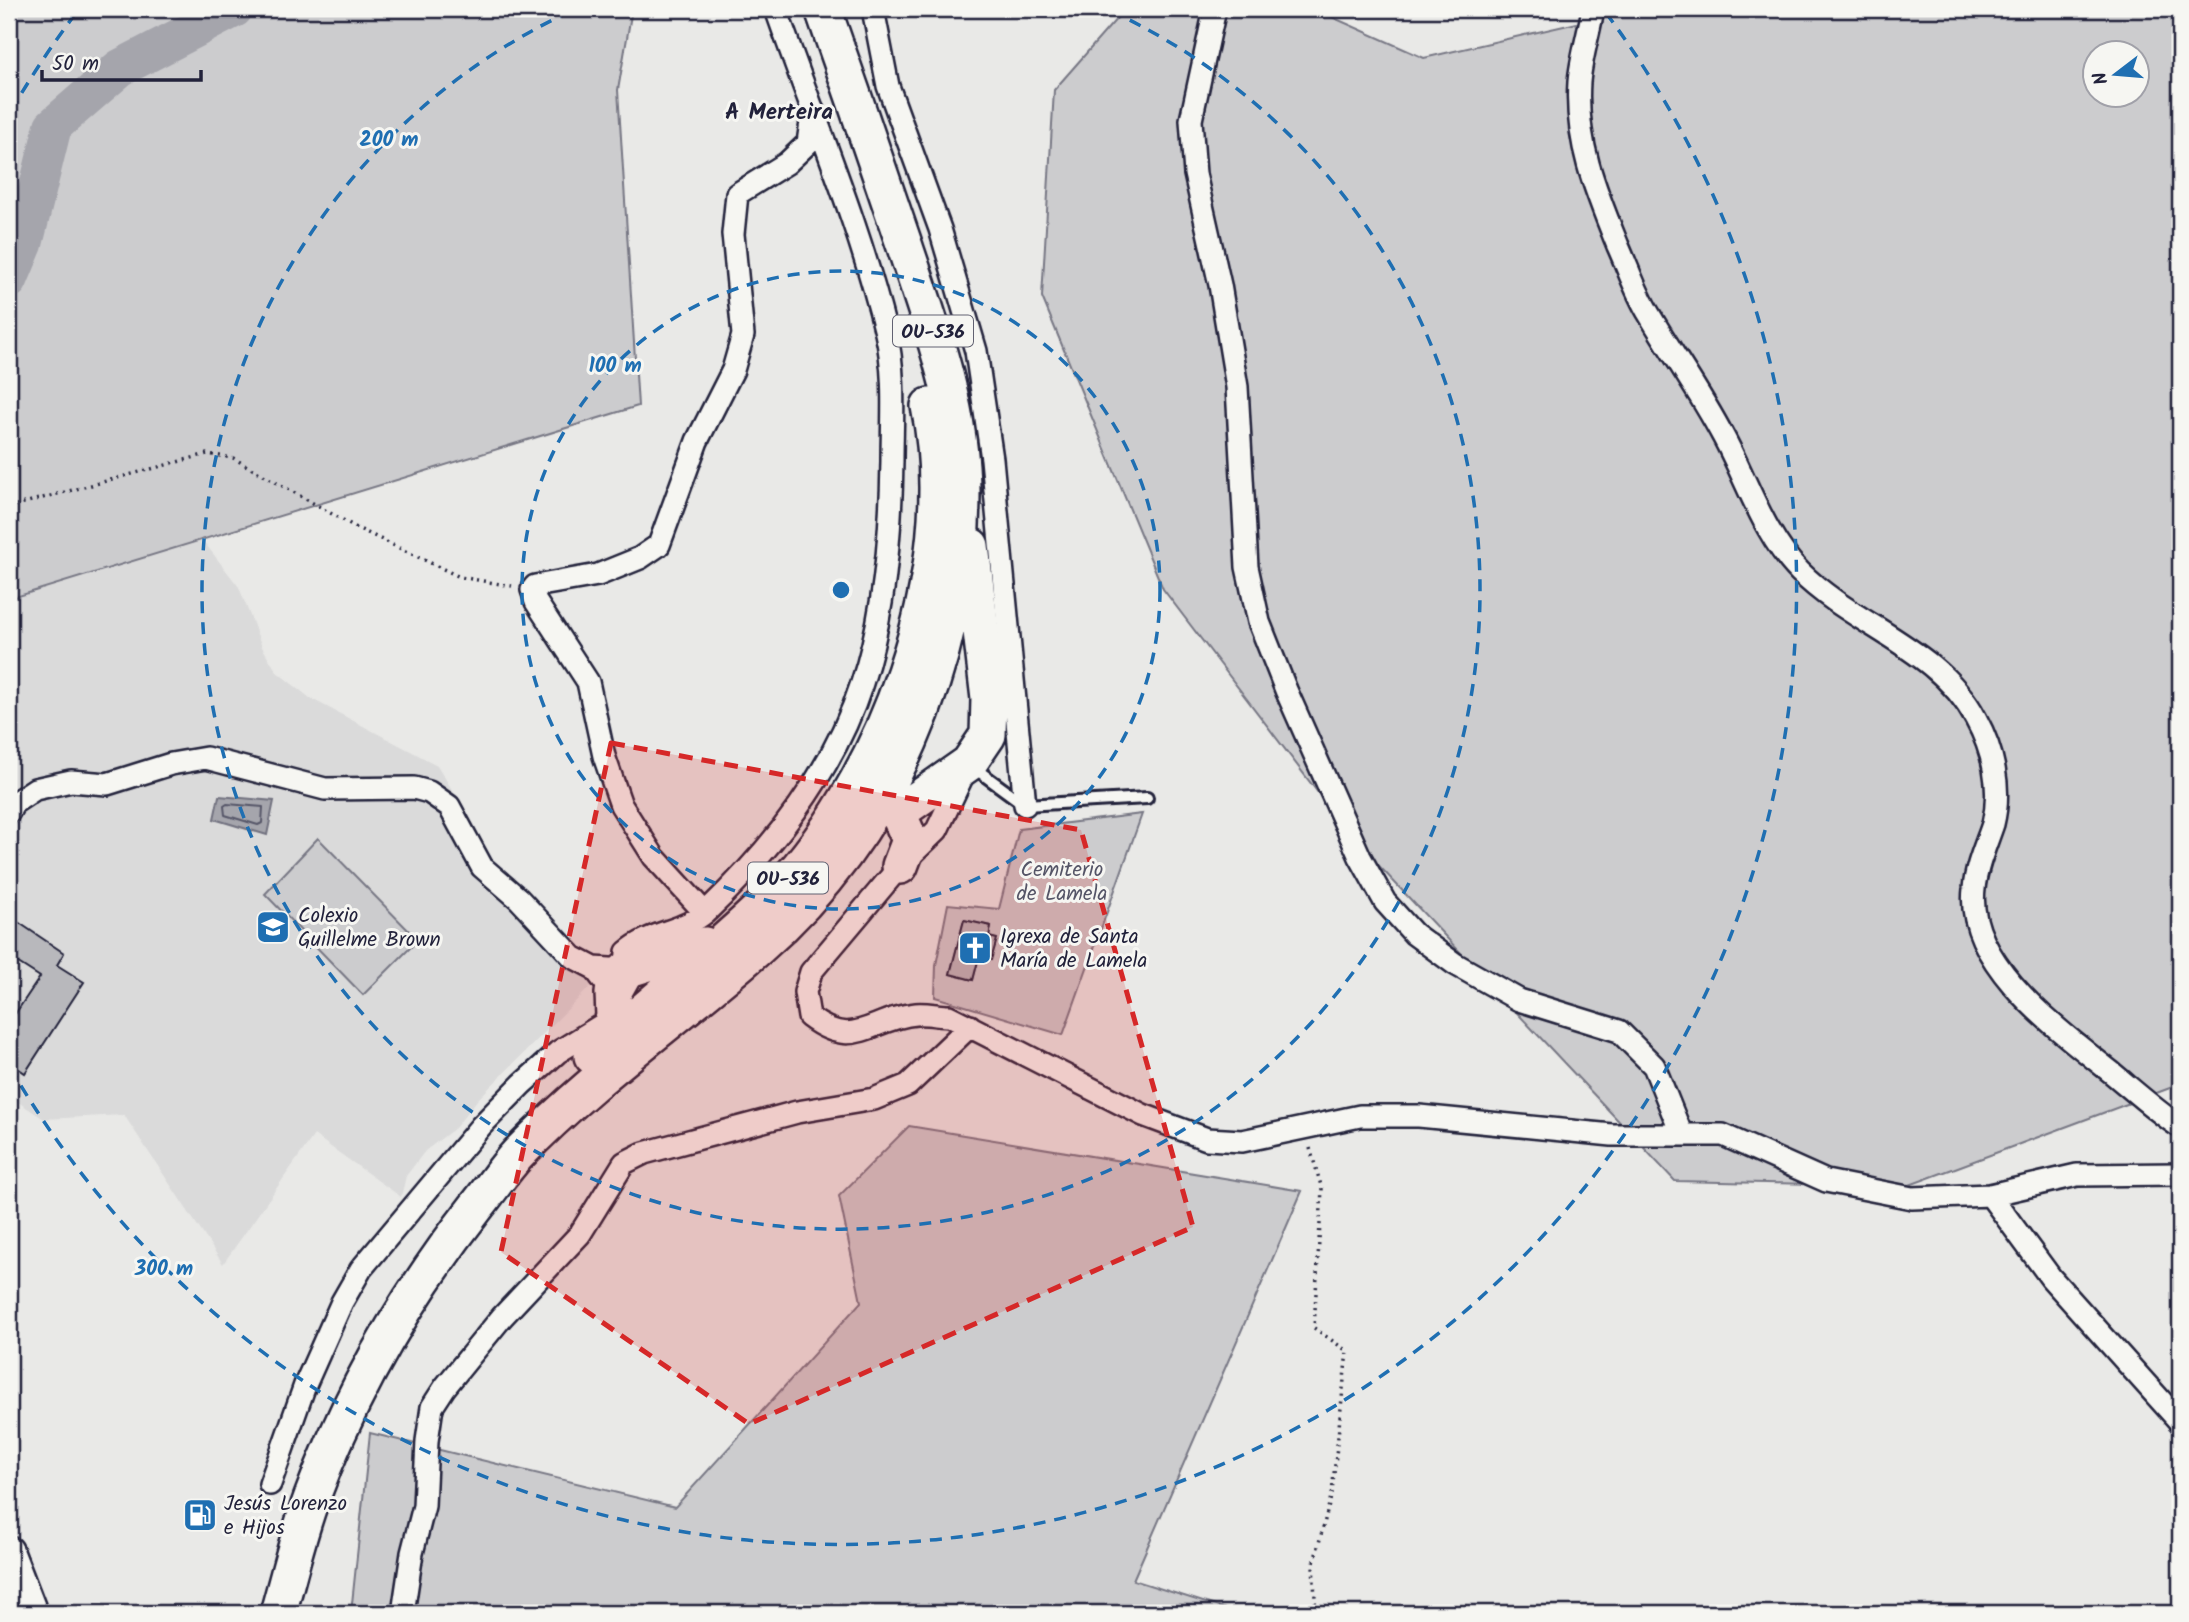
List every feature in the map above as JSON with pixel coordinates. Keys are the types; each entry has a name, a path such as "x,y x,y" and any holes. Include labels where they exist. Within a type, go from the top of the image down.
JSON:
{"main road":[{"name":"OU-536","path":"806,9 890,254 916,348 950,494"},
{"name":"OU-536","path":"278,1613 311,1498 360,1385 429,1267 517,1155 614,1066 758,923 847,801 878,741 914,646 928,577 950,494 954,418 933,330 823,9"},
{"path":"880,805 899,766 927,674 940,547 950,494"},
{"path":"612,996 697,950 758,923 817,860 880,805 969,763 988,735 1002,695 950,494"},
{"path":"927,674 969,677 1002,695"},
{"path":"880,805 910,840 900,866"},
{"name":"OU-536","path":"259,1613 271,1561 322,1423 386,1298 453,1205 486,1167 612,996 655,998 758,923"},
{"path":"612,996 655,998"}],"street":[{"path":"270,1484 305,1385 342,1302 361,1269 481,1126 612,996 627,952 642,939 685,925 705,913 775,838 831,756 863,683 885,581 892,431 887,335 864,259 776,9"},
{"path":"873,9 888,86 940,229 975,351 992,459 1002,695 1025,805"},
{"path":"1214,9 1191,120 1195,174 1220,285 1237,387 1247,567 1259,622 1286,690 1360,857 1385,902 1414,933 1445,957 1519,1000 1619,1031 1654,1066 1681,1133"},
{"path":"1593,9 1579,81 1580,130 1589,175 1647,311 1722,435 1772,533 1796,568 1821,592 1922,658 1961,694 1977,719 1992,752 1996,774 1994,820 1973,891 1974,917 1985,945 2005,976 2043,1016 2180,1127"},
{"path":"705,913 654,857 621,805 604,757 587,682 536,602 532,590 535,586 598,575 640,558 659,545 697,441 733,370 743,335 733,234 737,194 787,163 808,143 812,127 811,110"},
{"path":"9,812 14,803 36,789 71,781 107,784 171,764 206,758 325,789 391,788 429,792 449,806 482,867 519,899 612,996"},
{"path":"969,763 937,830 900,866 811,972 805,992 808,1017 829,1032 858,1032 916,1014 950,1016 1143,1115 1207,1139 1242,1142 1360,1116 1419,1116 1612,1135 1723,1135 1826,1181 1912,1198 1990,1195 2077,1175 2180,1174"},
{"path":"403,1613 412,1553 424,1506 427,1441 432,1407 502,1317 580,1234 624,1163 644,1153 797,1112 874,1099 908,1085 970,1026"},
{"path":"1990,1195 2050,1278 2180,1422"},
{"path":"9,1551 33,1613"}],"lane":[{"path":"969,763 1025,805 1147,797"}],"path":[{"path":"9,508 207,454 233,458 357,528 460,576 532,590"},
{"path":"1304,1128 1322,1189 1314,1328 1347,1351 1332,1493 1313,1566 1315,1613"}],"highlighted area":[{"path":"611,743 1081,830 1193,1227 749,1424 501,1252"}],"shaded area":[{"name":"Colexio Guillelme Brown","path":"154,478 239,587 262,647 277,672 310,698 437,765 468,816 483,870 593,984 478,1099 455,1128 425,1151 406,1176 401,1197 314,1135 223,1264 124,1115 44,1119 9,1096 9,515"}],"green space":[{"path":"9,9 632,9 618,90 638,406 9,599"},
{"path":"1125,9 1314,9 1424,58 1638,9 2180,9 2178,1085 1907,1186 1675,1181 1351,836 1163,589 1042,297 1054,90"},
{"name":"Cemiterio de Lamela","path":"1142,814 1063,1035 935,997 936,965 948,904 999,909 1019,829","holes":["964,920 991,926 989,937 996,939 991,959 979,957 973,980 950,974"]},
{"path":"318,838 418,940 363,995 265,894"},
{"path":"909,1126 1302,1191 1133,1580 1238,1613 351,1613 370,1433 675,1507 861,1302 839,1196"}],"water":[{"path":"219,796 274,801 267,835 214,819"}],"building":[{"path":"9,916 64,953 57,965 84,982 25,1073 9,1062 9,1023 40,977 9,957"},
{"name":"Igrexa de Santa María de Lamela","path":"964,920 991,926 989,937 997,939 991,960 979,957 973,980 950,974"}],"waterway":[{"path":"9,280 24,244 53,126 120,68 234,9"}],"place":[{"name":"Colexio Guillelme Brown","path":"273,927"},
{"name":"Igrexa de Santa María de Lamela","path":"975,948"},
{"name":"Jesús Lorenzo e Hijos","path":"200,1515"}],"district":[{"name":"A Merteira","path":"779,111"}]}
